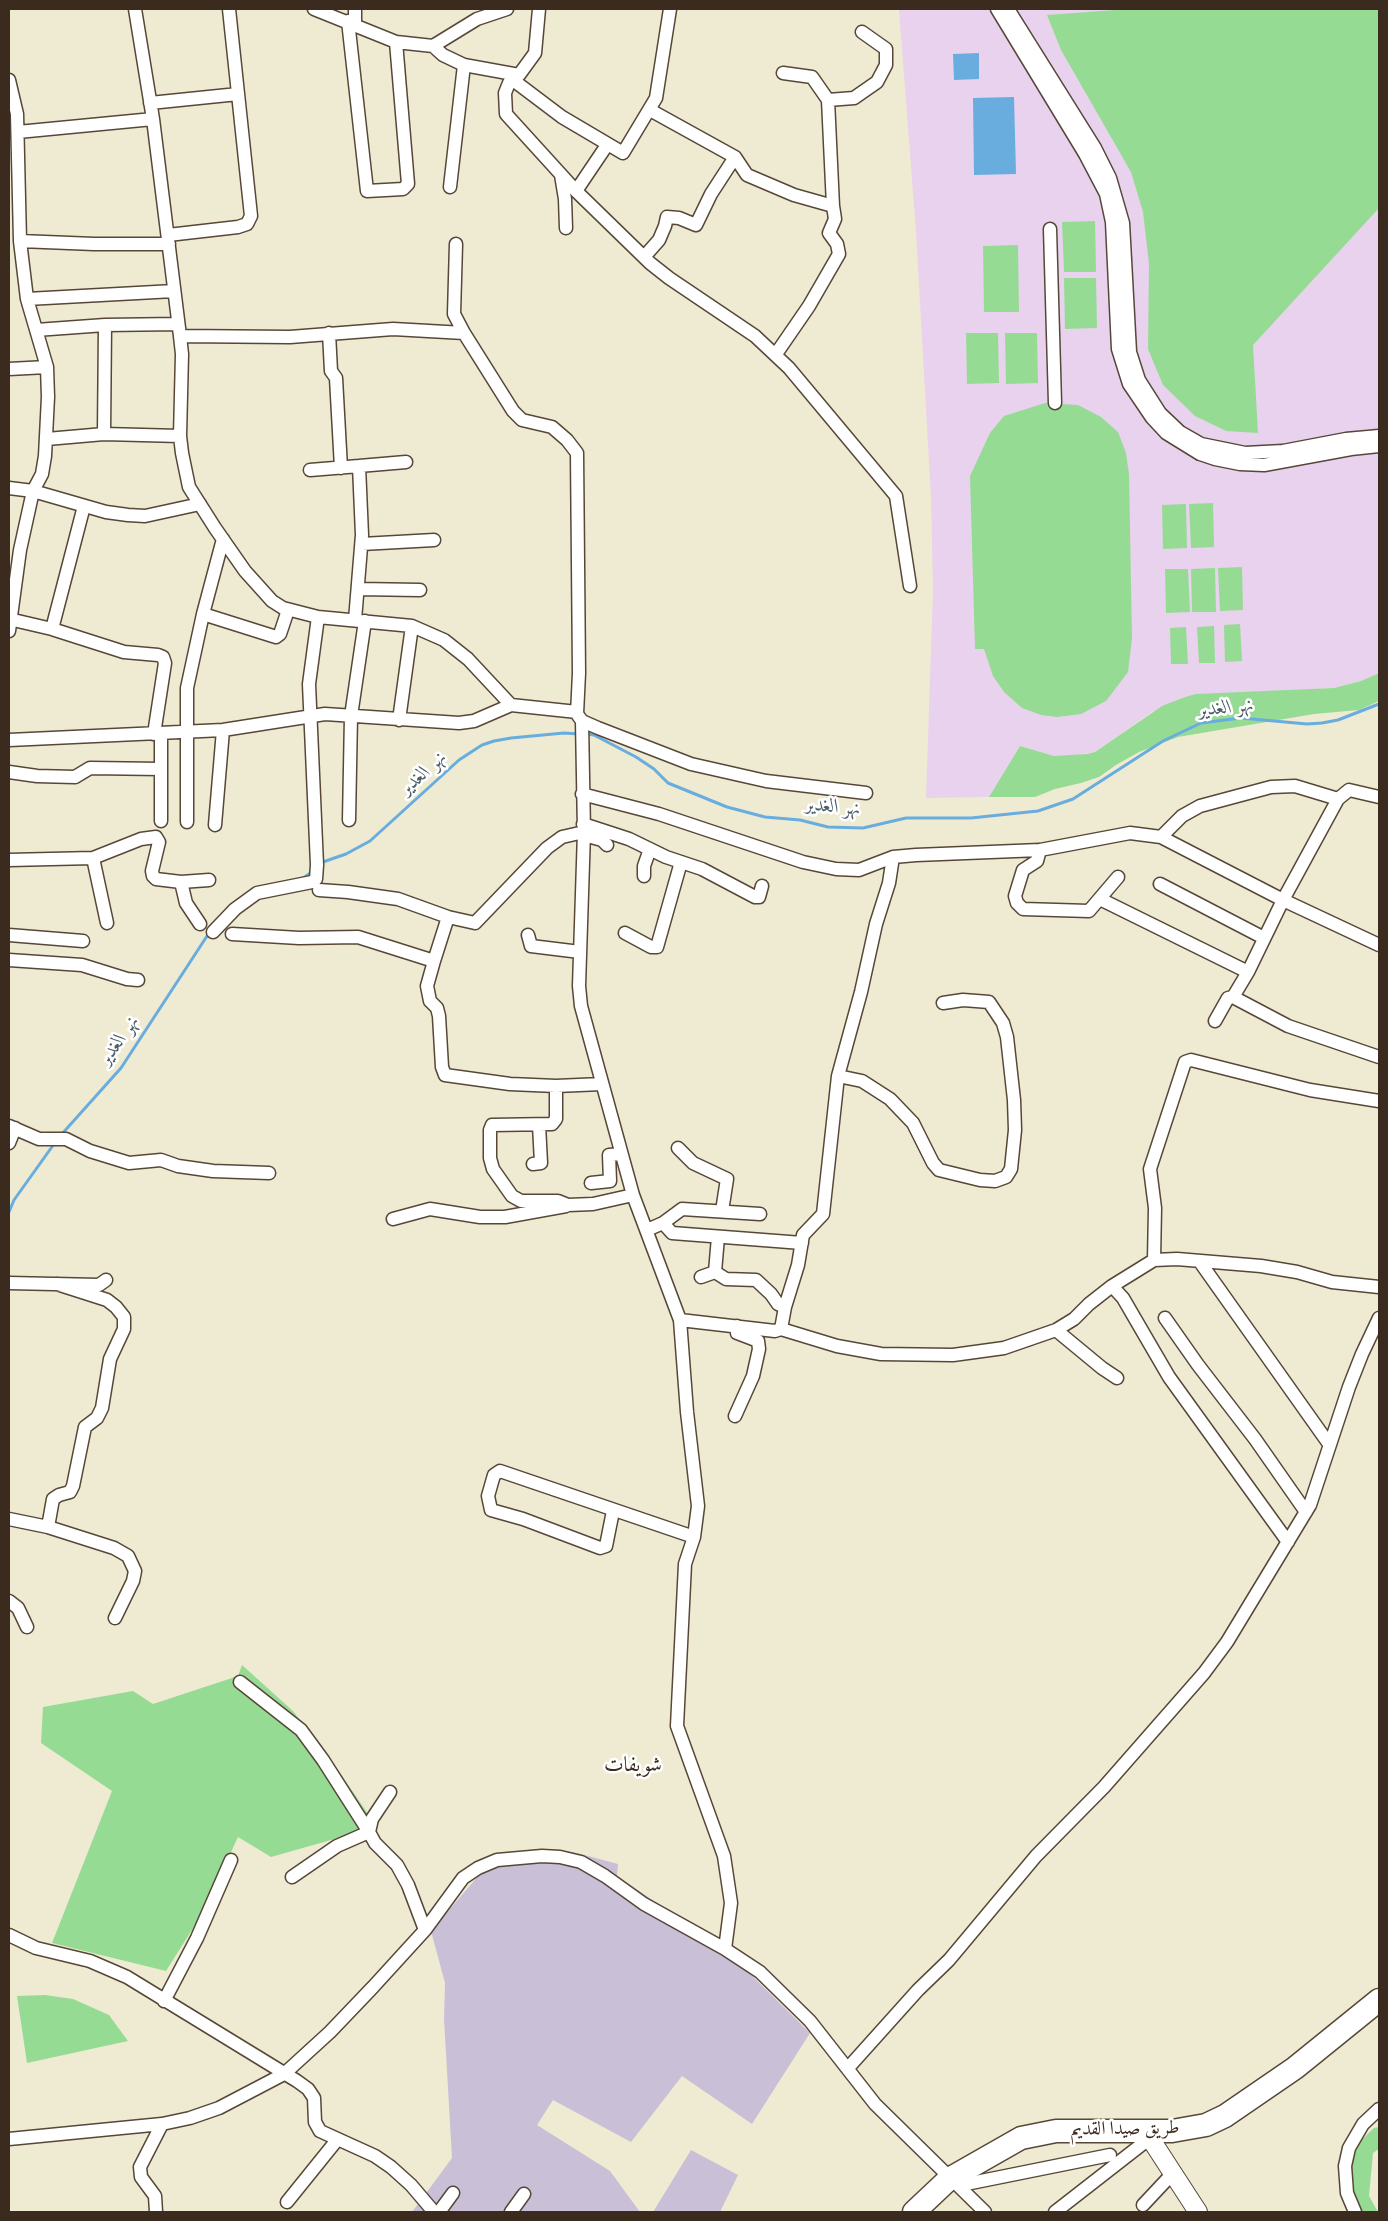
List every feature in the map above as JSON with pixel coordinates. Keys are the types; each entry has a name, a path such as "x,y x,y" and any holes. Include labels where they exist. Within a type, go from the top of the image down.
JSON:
{"highway":[{"name":"طريق صيدا القديم","path":"914,2212 950,2179 1006,2145 1044,2131 1149,2135 1206,2125 1225,2116 1295,2068 1379,2000"}],"street":[{"path":"135,9 169,239 182,354 180,436 190,487 245,571 272,601 288,610 318,617 412,626 444,640 462,654 511,705 581,724 691,764 766,781 866,793"},
{"path":"20,241 94,244 169,239 246,224 251,216 229,9"},
{"path":"314,9 351,23 377,36 396,42 433,46 443,55 464,65 516,78 562,117 623,153 656,98 670,9"},
{"path":"355,9 351,23 367,191 403,189 408,184 396,42"},
{"path":"433,46 478,14 506,9"},
{"path":"539,9 534,53 505,92 506,114 576,191 644,257 669,278 755,336 790,368 896,496 910,586"},
{"path":"997,9 1019,36"},
{"path":"1008,9 1019,36 1086,154 1106,194 1112,222 1118,349 1129,384 1152,418 1173,438 1200,454 1215,459 1246,459 1264,465 1346,439 1379,436"},
{"path":"828,100 854,98 877,82 886,65 886,49 862,32"},
{"path":"450,187 464,65"},
{"path":"776,354 809,306 839,254 837,244 829,233 835,219 832,206 828,100 812,77 784,73"},
{"path":"10,84 17,114 18,132 14,227 20,241 26,299 47,367 47,439 42,474 33,491 15,547 10,623 52,629 124,652 158,655 163,658 165,663 157,734 161,769 161,821"},
{"path":"150,103 238,94"},
{"path":"650,110 734,157 747,175 794,196 832,206"},
{"path":"18,132 152,119"},
{"path":"576,191 607,145"},
{"path":"644,257 659,240 667,216 679,218 696,225 711,194 734,157"},
{"path":"561,173 565,199 566,228"},
{"path":"1050,229 1055,403"},
{"path":"456,244 454,314 464,333 513,411 522,420 552,427 567,440 577,453 579,673 584,830 579,986 581,1006 633,1195 680,1320 687,1412 698,1506 694,1536 685,1564 676,1726 724,1856 731,1903 725,1949"},
{"path":"26,299 174,291"},
{"path":"36,330 105,325 290,337 393,329 464,333"},
{"path":"104,434 105,325"},
{"path":"329,333 331,371 336,378 342,468"},
{"path":"9,369 47,367"},
{"path":"47,439 104,434 180,436"},
{"path":"1291,456 1379,446"},
{"path":"310,470 406,462"},
{"path":"349,820 351,716 360,621 358,589 363,516 359,466"},
{"path":"9,488 33,491 106,512 145,516 200,504"},
{"path":"52,629 84,506"},
{"path":"187,822 187,688 203,614 223,539"},
{"path":"362,544 434,540"},
{"path":"358,589 420,590"},
{"path":"203,614 276,636 280,634 288,610"},
{"path":"214,932 235,909 257,893 312,882 316,879 317,865 308,684 318,617"},
{"path":"399,720 412,626"},
{"path":"9,740 223,730 309,716 351,716 446,723 474,721 511,705"},
{"path":"215,825 223,730"},
{"path":"9,772 37,776 75,777 90,768 161,769"},
{"path":"1162,837 1182,816 1200,806 1262,788 1295,786 1338,799"},
{"path":"1216,1021 1228,998 1233,997 1248,972 1283,900 1338,799 1349,790 1379,797"},
{"path":"582,794 659,814 803,862 836,869 859,870 892,857 1040,850 1130,832 1162,837 1283,900 1379,945"},
{"path":"584,830 602,840 606,845"},
{"path":"319,890 398,899 448,917 475,923 547,848 562,837 584,830 629,839 681,862 702,869 755,897 759,897 762,886"},
{"path":"9,860 93,858 141,839 156,837 158,842 152,871 156,879 181,882 209,880"},
{"path":"644,876 644,866 650,849"},
{"path":"1040,850 1037,861 1023,870 1015,896 1017,903 1024,909 1090,911 1118,877"},
{"path":"782,1329 785,1307 798,1265 803,1235 823,1214 826,1203 838,1076 861,992 876,924 889,884 892,857"},
{"path":"93,858 107,923"},
{"path":"625,933 651,947 657,947 681,862"},
{"path":"181,882 186,903 200,924"},
{"path":"1160,884 1264,938"},
{"path":"1100,899 1248,972"},
{"path":"448,917 427,986 430,1001 437,1008 439,1016 442,1067 445,1075 510,1084 556,1086 602,1084"},
{"path":"232,934 299,938 358,938 434,961"},
{"path":"9,935 83,941"},
{"path":"528,935 531,946 580,952"},
{"path":"9,960 82,965 127,979 138,980"},
{"path":"1233,997 1288,1026 1379,1057"},
{"path":"838,1076 862,1081 890,1099 913,1123 939,1170 980,1180 1000,1180 1006,1176 1011,1169 1015,1130 1014,1100 1007,1037 1003,1022 989,1002 962,1000 943,1003"},
{"path":"1154,1260 1155,1208 1151,1191 1150,1169 1185,1062 1190,1060 1310,1090 1379,1101"},
{"path":"556,1086 556,1119 552,1124 492,1125 490,1130 490,1163 498,1177 516,1199 558,1201 568,1205"},
{"path":"533,1164 541,1163 539,1125"},
{"path":"9,1143 12,1127 39,1139 62,1139 90,1151 129,1163 161,1160 178,1166 214,1171 269,1173"},
{"path":"678,1148 693,1163 727,1179 722,1211"},
{"path":"591,1183 610,1180 609,1155 621,1154"},
{"path":"393,1219 430,1209 480,1217 506,1217 568,1205 593,1204 633,1195"},
{"path":"647,1230 663,1223 682,1209 760,1214"},
{"path":"663,1223 672,1233 802,1244"},
{"path":"715,1272 718,1237"},
{"path":"680,1320 775,1331 782,1329 854,1349 881,1354 953,1355 1004,1348 1056,1330 1074,1319 1112,1286 1154,1260 1171,1259 1261,1266 1297,1272 1332,1282 1379,1287"},
{"path":"1200,1262 1329,1444"},
{"path":"715,1272 726,1279 756,1280 771,1294 778,1304 785,1307"},
{"path":"701,1277 715,1272"},
{"path":"9,1283 99,1285 106,1280"},
{"path":"48,1527 53,1500 60,1495 70,1492 73,1486 85,1428 96,1418 102,1408 110,1359 124,1329 124,1317 116,1306 107,1300 57,1284"},
{"path":"1112,1286 1122,1298 1169,1376 1288,1542"},
{"path":"1165,1318 1306,1512"},
{"path":"848,2068 918,1990 949,1960 1036,1856 1104,1787 1204,1673 1227,1642 1306,1512 1358,1362 1379,1318"},
{"path":"735,1416 753,1376 758,1349 758,1341 736,1333 737,1326"},
{"path":"1056,1330 1117,1378"},
{"path":"613,1511 606,1546 600,1548 523,1519 491,1510 488,1496 494,1475 500,1471 613,1511 694,1536"},
{"path":"9,1519 48,1527 114,1548 128,1556 135,1571 133,1581 115,1618"},
{"path":"9,1601 18,1608 27,1626"},
{"path":"240,1682 301,1730 323,1760 375,1843 396,1865 408,1885 425,1930"},
{"path":"369,1832 372,1819 390,1792"},
{"path":"292,1877 338,1846 369,1832"},
{"path":"9,2139 162,2124 190,2118 219,2108 284,2074 330,2032 425,1930 463,1878 478,1868 497,1860 542,1856 560,1857 581,1862 644,1904 725,1949 760,1972 810,2021 875,2104 985,2212"},
{"path":"164,2001 198,1938 231,1860"},
{"path":"9,1935 36,1948 90,1962 127,1977 308,2089 314,2098 315,2122 320,2131 374,2156 391,2167 411,2185 434,2212"},
{"path":"1355,2212 1346,2193 1344,2166 1349,2148 1363,2124 1377,2115"},
{"path":"156,2212 155,2196 141,2177 140,2167 162,2124"},
{"path":"1055,2212 1149,2135 1198,2212"},
{"path":"287,2202 337,2140"},
{"path":"950,2179 966,2184 1110,2155"},
{"path":"1143,2205 1173,2173"},
{"path":"441,2212 453,2193"},
{"path":"511,2212 524,2194"}],"shaded area":[{"path":"899,9 1379,9 1379,673 1361,681 1334,688 1185,697 1152,712 1095,752 1054,756 1020,746 989,797 926,798 933,590 931,497 916,232"},
{"path":"535,1850 573,1852 618,1864 617,1876 726,1950 810,2033 752,2124 682,2076 631,2142 553,2100 537,2125 610,2171 640,2212 412,2212 452,2158 444,2019 445,1983 431,1931 491,1861"},
{"path":"691,2150 738,2175 720,2212 653,2212"}],"green space":[{"path":"1129,9 1379,9 1379,208 1253,345 1258,433 1226,431 1195,416 1163,385 1148,349 1149,264 1143,212 1131,172 1061,50 1047,15"},
{"path":"1095,221 1096,272 1064,272 1062,222"},
{"path":"1018,245 1019,312 984,312 983,246"},
{"path":"1064,278 1096,278 1097,328 1065,329"},
{"path":"966,333 998,333 999,383 967,384"},
{"path":"1005,333 1037,333 1038,383 1006,384"},
{"path":"1045,403 1078,405 1101,417 1118,432 1126,453 1129,474 1132,638 1128,672 1106,701 1081,714 1057,717 1041,715 1022,708 1004,692 993,676 984,649 975,649 970,476 990,433 1004,416"},
{"path":"1213,503 1214,547 1191,548 1189,504"},
{"path":"1186,504 1187,548 1163,549 1162,505"},
{"path":"1242,567 1243,610 1220,611 1218,568"},
{"path":"1215,568 1216,612 1192,612 1191,569"},
{"path":"1165,569 1188,569 1190,612 1166,613"},
{"path":"1240,624 1242,661 1225,662 1224,625"},
{"path":"1214,626 1215,663 1199,663 1197,627"},
{"path":"1186,627 1188,664 1171,664 1170,628"},
{"path":"1379,673 1379,701 1359,710 1314,714 1178,737 1139,752 1099,777 1081,783 1055,789 1035,797 989,797 1020,746 1054,756 1087,754 1095,752 1162,706 1185,697 1196,694 1334,688 1361,681"},
{"path":"242,1665 293,1711 338,1770 377,1827 271,1857 238,1837 204,1911 166,1971 52,1943 112,1791 41,1743 43,1707 133,1691 153,1704 238,1676"},
{"path":"45,1995 73,1999 109,2015 128,2041 27,2063 17,1996"},
{"path":"1379,2127 1379,2149 1373,2153 1369,2196 1378,2212 1361,2212 1343,2164 1350,2151 1374,2128"}],"water":[{"path":"979,53 979,79 954,80 953,54"},
{"path":"1014,97 1016,174 974,175 973,98"}],"waterway":[{"name":"نهر الغدير","path":"586,734 594,735 636,757 654,769 668,783 727,807 765,817 800,820 828,827 863,828 906,818 971,818 1038,811 1073,799 1163,741 1201,723 1241,718 1307,724 1322,723 1338,720 1379,704"},
{"name":"نهر الغدير","path":"320,863 346,854 370,841 459,760 482,745 511,738 564,733 579,734"},
{"name":"نهر الغدير","path":"302,879 313,871"},
{"name":"نهر الغدير","path":"61,1135 121,1068 209,933"},
{"name":"نهر الغدير","path":"9,1212 14,1200 54,1144"}],"district":[{"name":"شويفات","path":"633,1767"}]}
